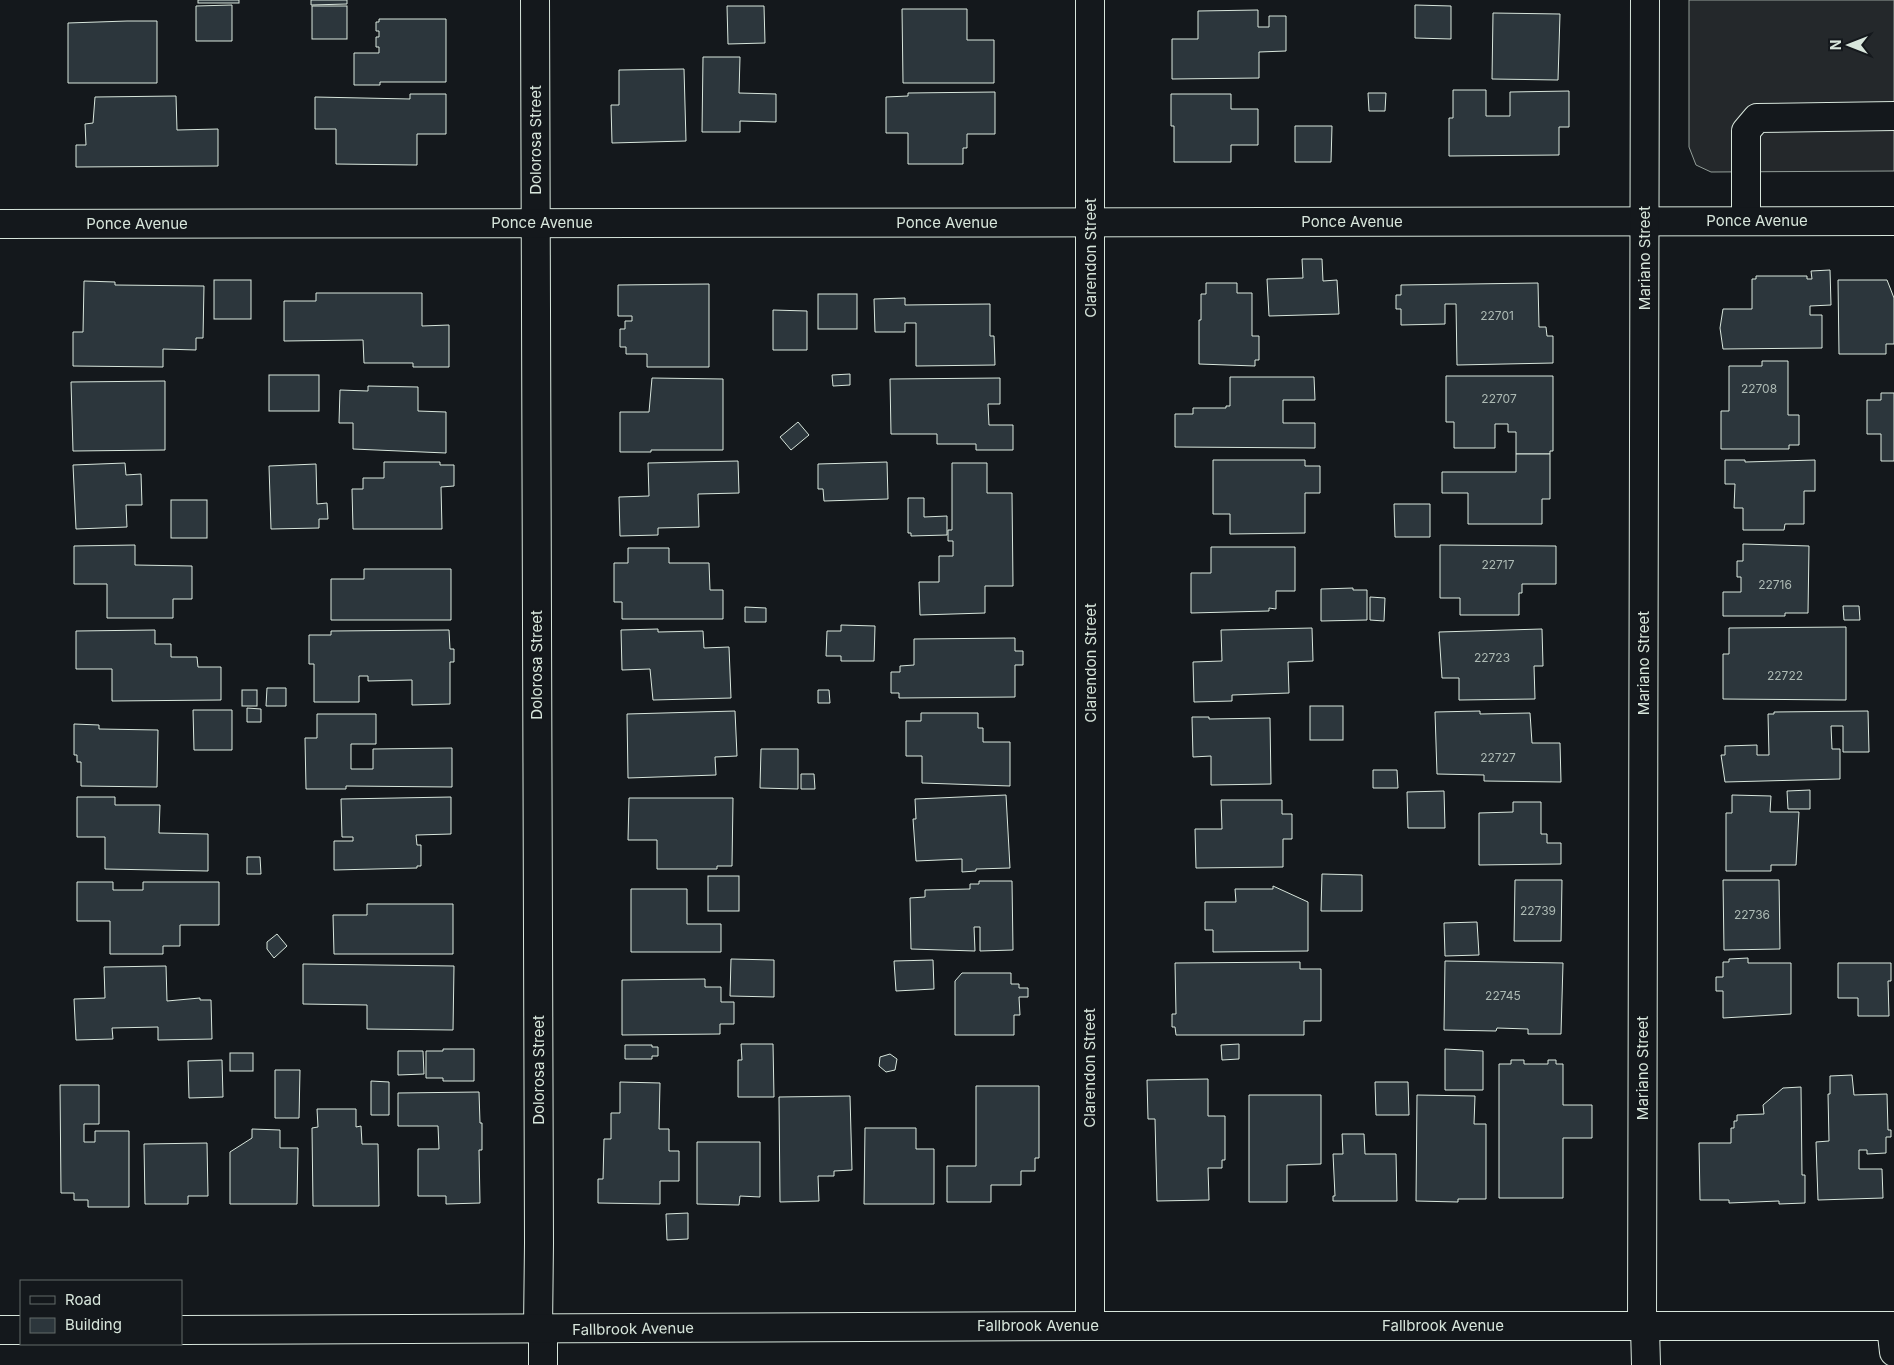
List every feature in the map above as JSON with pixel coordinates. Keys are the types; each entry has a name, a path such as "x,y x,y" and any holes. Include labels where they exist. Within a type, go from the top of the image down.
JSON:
{"street":[{"name":"Dolorosa Street","path":"535,0 540,1330 543,1365"},
{"name":"Clarendon Street","path":"1090,0 1090,1326"},
{"name":"Mariano Street","path":"1645,0 1644,1327 1646,1365"},
{"path":"1746,220 1746,131 1757,118 1894,116"},
{"name":"Ponce Avenue","path":"0,224 1894,220"},
{"name":"Fallbrook Avenue","path":"182,1330 540,1330 1090,1326 1644,1327 1893,1335"},
{"path":"0,1330 20,1330"}],"shaded area":[{"path":"1689,0 1894,0 1894,171 1711,172 1696,165 1689,147"}],"building":[{"path":"198,0 239,0 239,3 198,3"},
{"path":"311,0 347,0 347,4 311,5"},
{"path":"232,5 232,41 196,41 196,6"},
{"path":"1415,5 1451,6 1451,39 1415,38"},
{"path":"312,6 347,6 347,39 312,39"},
{"path":"727,6 764,6 765,43 728,44"},
{"path":"902,9 967,9 967,40 994,40 994,83 903,83"},
{"path":"1258,10 1258,27 1269,27 1269,16 1286,16 1286,51 1259,52 1259,78 1172,79 1172,39 1198,39 1198,11"},
{"path":"1493,13 1560,14 1558,80 1492,79"},
{"path":"379,19 446,19 446,82 380,82 380,85 354,85 354,53 379,53 379,47 376,47 376,37 379,37 379,31 376,31 376,22 379,22"},
{"path":"157,21 157,83 68,83 68,23"},
{"path":"703,57 740,57 739,93 776,94 776,122 740,121 740,132 702,132"},
{"path":"684,69 686,141 612,143 611,105 619,105 619,70"},
{"path":"1453,90 1486,90 1486,116 1510,116 1510,92 1569,91 1569,127 1559,127 1559,155 1449,156 1449,118 1453,118"},
{"path":"995,92 995,134 967,134 967,148 963,148 963,164 908,164 908,133 886,133 886,97 908,96 908,93"},
{"path":"1368,93 1386,93 1385,111 1369,111"},
{"path":"410,94 446,94 446,134 417,134 417,165 336,164 336,129 315,129 315,97 410,99"},
{"path":"1171,94 1231,94 1231,109 1258,109 1258,145 1231,145 1231,162 1174,162 1174,126 1171,126"},
{"path":"176,96 177,130 218,129 218,166 76,167 76,145 86,145 85,124 93,123 95,97"},
{"path":"1295,126 1332,126 1331,162 1295,162"},
{"path":"1302,259 1322,259 1323,281 1337,280 1339,314 1269,316 1267,279 1303,278"},
{"path":"1830,270 1831,305 1810,306 1810,315 1822,315 1822,348 1723,349 1720,328 1723,309 1752,309 1752,279 1756,279 1756,276 1807,276 1807,279 1812,279 1811,271"},
{"path":"214,280 251,280 251,319 214,319"},
{"path":"1838,280 1887,280 1894,298 1894,344 1886,344 1886,354 1839,354"},
{"path":"84,281 115,282 115,285 204,286 203,338 196,338 196,350 163,349 163,367 73,366 73,332 83,332"},
{"path":"1206,283 1237,283 1237,293 1252,293 1252,336 1259,336 1259,360 1255,360 1255,366 1199,364 1201,294 1206,294"},
{"path":"1538,283 1539,327 1546,327 1547,336 1553,336 1553,363 1457,365 1456,304 1445,304 1445,324 1401,325 1401,309 1396,309 1396,295 1401,295 1401,285"},
{"path":"709,284 709,367 647,367 647,354 626,354 626,347 620,347 620,329 625,329 625,321 632,321 632,316 618,316 618,285"},
{"path":"316,293 422,293 422,326 449,325 449,367 413,367 413,363 364,363 363,340 284,341 284,301 316,301"},
{"path":"818,294 857,294 857,329 818,329"},
{"path":"905,298 905,305 990,304 990,336 994,336 995,365 916,366 916,323 905,323 905,332 875,332 874,299"},
{"path":"773,310 807,311 807,350 773,350"},
{"path":"1762,361 1788,361 1788,415 1799,415 1799,445 1789,445 1789,449 1721,449 1721,411 1729,411 1729,366 1762,366"},
{"path":"850,374 850,385 833,386 832,375"},
{"path":"269,375 319,375 319,411 269,411"},
{"path":"1446,376 1553,376 1553,451 1550,451 1550,454 1516,454 1516,432 1508,432 1508,424 1495,424 1495,448 1454,448 1454,422 1446,422"},
{"path":"1230,377 1314,377 1315,400 1283,400 1283,423 1315,423 1315,448 1175,447 1175,414 1193,414 1193,408 1226,408 1226,406 1230,406"},
{"path":"652,378 723,379 723,450 620,452 620,412 649,412"},
{"path":"1000,378 1000,404 988,404 989,425 1013,425 1013,450 976,450 976,444 937,444 937,434 891,434 890,379"},
{"path":"165,381 165,450 73,451 71,382"},
{"path":"368,386 418,387 418,411 446,412 446,453 353,449 353,423 339,423 340,390 368,391"},
{"path":"1881,393 1894,393 1894,461 1881,461 1881,434 1867,434 1867,400 1881,400"},
{"path":"798,422 809,435 791,450 780,437"},
{"path":"1516,454 1550,454 1550,499 1542,499 1542,524 1468,524 1468,493 1442,493 1442,472 1516,472"},
{"path":"1213,460 1305,460 1305,466 1320,466 1320,493 1305,493 1305,533 1230,534 1230,514 1213,514"},
{"path":"1725,460 1745,460 1745,462 1815,460 1815,491 1804,491 1804,524 1785,524 1784,530 1743,530 1743,508 1734,508 1735,484 1725,484"},
{"path":"738,461 739,493 698,494 699,527 658,528 658,535 620,536 619,497 649,496 648,463"},
{"path":"384,462 440,462 440,465 454,465 454,486 441,487 442,529 353,529 352,489 363,489 363,478 384,478"},
{"path":"887,462 888,499 824,501 823,489 818,489 818,464"},
{"path":"125,463 126,475 141,474 142,505 126,505 127,527 76,529 73,465"},
{"path":"952,463 987,463 987,493 1012,493 1013,586 985,586 985,613 920,615 919,582 939,582 939,556 953,556 953,541 948,541 948,530 952,530"},
{"path":"316,464 317,504 327,503 328,519 319,519 319,528 271,529 269,466"},
{"path":"908,498 924,498 924,517 947,516 947,535 911,536 911,533 908,533"},
{"path":"171,500 207,500 207,538 171,538"},
{"path":"1394,504 1430,504 1430,537 1395,537"},
{"path":"1743,544 1809,546 1808,613 1785,613 1785,616 1723,616 1723,592 1741,592 1741,577 1737,577 1737,561 1743,561"},
{"path":"135,545 135,565 192,566 192,599 173,599 173,618 107,618 107,584 74,584 74,546"},
{"path":"1440,545 1556,546 1556,584 1522,584 1522,593 1519,593 1519,615 1460,615 1460,598 1440,598"},
{"path":"1211,547 1295,547 1295,591 1276,591 1276,609 1269,608 1269,611 1191,613 1191,573 1211,573"},
{"path":"628,548 669,548 669,563 709,563 710,590 723,590 723,619 622,619 622,602 614,602 614,563 628,563"},
{"path":"364,569 451,569 451,620 331,620 331,579 364,579"},
{"path":"1353,588 1353,590 1367,590 1367,620 1321,621 1321,589"},
{"path":"1370,597 1385,598 1384,621 1370,620"},
{"path":"1843,606 1859,606 1860,620 1844,620"},
{"path":"745,607 766,608 766,622 745,622"},
{"path":"841,625 875,626 874,661 841,661 841,656 826,656 827,631 841,631"},
{"path":"1846,627 1846,700 1723,699 1723,654 1729,654 1729,628"},
{"path":"1312,628 1313,661 1288,662 1289,693 1232,695 1232,701 1194,702 1193,662 1222,661 1221,630"},
{"path":"658,629 658,632 703,631 704,648 729,647 731,698 653,700 650,669 622,670 621,630"},
{"path":"1542,629 1543,666 1534,666 1535,699 1459,700 1459,678 1442,678 1439,632"},
{"path":"155,630 155,644 171,644 171,657 197,657 198,667 221,667 221,700 112,701 112,669 76,669 76,631"},
{"path":"449,630 450,649 454,649 454,662 450,662 450,704 412,705 412,680 368,681 368,676 359,676 359,702 314,702 314,664 309,664 309,635 331,635 331,631"},
{"path":"1015,638 1015,651 1023,651 1023,665 1015,665 1015,697 899,698 899,693 891,693 891,672 900,672 900,666 914,665 914,639"},
{"path":"267,688 286,688 286,706 266,706"},
{"path":"242,690 257,690 257,706 242,706"},
{"path":"818,690 829,690 830,703 818,703"},
{"path":"1310,706 1343,706 1343,740 1310,740"},
{"path":"247,708 261,709 261,722 247,722"},
{"path":"193,710 232,710 232,750 194,750"},
{"path":"735,711 737,756 715,757 716,775 628,778 627,714"},
{"path":"1480,711 1480,714 1530,713 1532,743 1560,743 1561,782 1484,781 1484,775 1437,774 1435,712"},
{"path":"1868,711 1869,752 1843,752 1843,726 1831,726 1832,749 1840,749 1840,779 1725,782 1721,755 1725,755 1725,746 1757,745 1757,755 1769,755 1768,714 1774,714 1774,712"},
{"path":"921,713 978,713 978,728 983,728 983,742 1010,742 1010,786 922,783 922,756 906,756 906,721 921,721"},
{"path":"317,714 376,714 376,744 351,744 351,769 373,769 373,749 452,748 452,787 346,786 346,789 306,789 305,738 317,738"},
{"path":"1192,717 1209,717 1209,719 1270,718 1271,784 1211,785 1211,756 1193,757"},
{"path":"74,724 99,725 99,729 158,730 157,787 81,786 81,762 77,762 77,755 74,755"},
{"path":"761,749 798,749 798,789 760,788"},
{"path":"1373,770 1397,770 1398,788 1373,788"},
{"path":"801,774 814,774 815,789 801,789"},
{"path":"1810,790 1810,809 1788,809 1787,791"},
{"path":"1444,791 1445,828 1408,828 1407,792"},
{"path":"1006,795 1010,868 976,869 976,871 962,872 962,859 916,861 913,819 916,819 915,799"},
{"path":"1732,795 1771,796 1770,812 1799,812 1796,865 1771,865 1771,871 1726,871 1726,813 1732,813"},
{"path":"77,797 115,797 115,805 160,805 159,833 208,834 208,871 105,869 105,837 77,837"},
{"path":"451,797 451,834 416,835 417,845 421,845 421,866 417,866 417,868 334,870 334,841 353,841 353,837 342,837 341,799"},
{"path":"629,798 733,798 732,866 717,866 717,869 657,869 657,840 628,840"},
{"path":"1221,800 1282,800 1282,814 1292,814 1292,839 1283,839 1283,867 1196,868 1195,829 1222,829"},
{"path":"1513,802 1541,802 1541,834 1547,834 1547,843 1561,843 1561,864 1479,865 1479,813 1513,812"},
{"path":"247,857 260,857 261,874 247,874"},
{"path":"1322,874 1362,875 1362,911 1321,911"},
{"path":"708,876 739,876 739,911 708,911"},
{"path":"1515,880 1562,880 1561,941 1514,941"},
{"path":"1723,880 1779,880 1780,949 1724,950"},
{"path":"979,881 1012,881 1013,950 980,951 980,927 974,927 975,951 911,949 910,898 925,897 925,890 970,889 970,884 979,884"},
{"path":"77,882 113,882 113,890 143,890 143,882 219,882 219,925 180,925 180,946 163,946 163,954 110,954 110,921 77,921"},
{"path":"1273,886 1308,902 1308,951 1213,952 1213,930 1205,930 1205,902 1236,902 1235,889 1273,889"},
{"path":"631,889 687,889 687,924 721,924 721,952 631,952"},
{"path":"367,904 453,904 453,954 334,954 333,915 367,915"},
{"path":"1477,922 1479,955 1445,956 1444,923"},
{"path":"277,934 287,946 274,958 267,949 267,942"},
{"path":"1748,958 1748,963 1791,963 1791,1014 1723,1018 1723,991 1716,991 1716,977 1723,977 1723,962 1729,962 1729,959"},
{"path":"731,959 774,960 774,997 730,996"},
{"path":"933,960 934,989 896,991 894,961"},
{"path":"1445,961 1563,963 1561,1034 1528,1034 1528,1029 1497,1028 1496,1031 1444,1030"},
{"path":"1300,962 1300,969 1321,969 1321,1021 1304,1021 1304,1035 1176,1035 1175,1027 1172,1027 1172,1014 1176,1014 1175,963"},
{"path":"1838,963 1891,963 1891,981 1888,981 1889,1016 1858,1016 1858,998 1838,998"},
{"path":"303,964 454,966 453,1030 367,1029 367,1005 303,1004"},
{"path":"166,966 167,1001 200,998 200,1000 211,1000 212,1039 158,1040 158,1027 112,1028 113,1039 76,1040 74,999 105,998 104,967"},
{"path":"962,973 1011,973 1011,984 1019,984 1019,988 1028,988 1028,997 1019,997 1020,1015 1014,1015 1014,1035 955,1035 955,981"},
{"path":"705,979 705,987 721,987 721,1002 734,1002 734,1024 720,1024 720,1034 622,1035 622,980"},
{"path":"741,1044 773,1044 774,1097 738,1097 738,1060 742,1060"},
{"path":"1239,1044 1239,1059 1222,1060 1221,1045"},
{"path":"625,1045 652,1045 652,1047 658,1047 658,1056 652,1056 652,1059 625,1059"},
{"path":"443,1049 474,1049 474,1081 443,1081 443,1078 426,1078 426,1051 443,1051"},
{"path":"1445,1049 1483,1051 1483,1090 1445,1090"},
{"path":"398,1051 423,1051 424,1074 398,1075"},
{"path":"230,1053 253,1053 253,1071 230,1071"},
{"path":"890,1054 897,1059 895,1070 886,1072 879,1066 880,1057"},
{"path":"222,1060 223,1097 189,1098 188,1061"},
{"path":"1511,1060 1524,1060 1524,1064 1548,1064 1548,1060 1556,1060 1556,1064 1563,1064 1563,1105 1592,1105 1592,1138 1563,1138 1563,1198 1499,1198 1499,1064 1511,1064"},
{"path":"275,1070 300,1070 299,1118 275,1118"},
{"path":"1852,1075 1854,1095 1887,1094 1888,1130 1891,1130 1891,1137 1886,1137 1886,1153 1867,1154 1867,1150 1859,1150 1859,1169 1882,1169 1883,1198 1818,1200 1816,1142 1829,1141 1828,1094 1830,1094 1830,1076"},
{"path":"1208,1079 1208,1116 1225,1116 1225,1160 1222,1160 1222,1168 1208,1168 1209,1200 1157,1201 1155,1119 1148,1119 1147,1080"},
{"path":"371,1081 389,1082 389,1115 371,1115"},
{"path":"620,1082 660,1083 659,1129 669,1129 669,1151 679,1151 679,1181 660,1181 660,1204 598,1203 598,1179 603,1179 604,1139 611,1139 611,1113 620,1113"},
{"path":"1375,1082 1408,1082 1409,1115 1376,1115"},
{"path":"60,1085 99,1085 99,1124 84,1124 84,1142 95,1142 95,1131 129,1131 129,1207 88,1207 88,1200 74,1200 74,1193 61,1193"},
{"path":"976,1086 1039,1086 1039,1158 1035,1158 1035,1171 1021,1171 1021,1185 991,1185 991,1202 947,1202 947,1166 976,1166"},
{"path":"1801,1087 1802,1175 1805,1175 1805,1203 1779,1204 1779,1201 1729,1203 1729,1200 1700,1200 1699,1143 1731,1143 1731,1128 1734,1128 1734,1121 1737,1121 1737,1115 1764,1114 1763,1105 1783,1088"},
{"path":"479,1092 480,1123 482,1123 482,1150 479,1150 480,1203 446,1204 446,1196 418,1196 418,1149 439,1149 438,1126 398,1126 398,1093"},
{"path":"1249,1095 1321,1095 1321,1164 1287,1165 1287,1202 1249,1202"},
{"path":"1417,1095 1475,1096 1474,1124 1486,1124 1486,1199 1458,1199 1458,1202 1416,1201"},
{"path":"850,1096 852,1170 834,1171 834,1176 818,1176 819,1201 780,1202 779,1097"},
{"path":"317,1109 356,1109 356,1127 361,1126 362,1144 378,1144 379,1206 313,1206 312,1128 318,1127"},
{"path":"865,1128 916,1128 916,1149 934,1149 934,1204 864,1204"},
{"path":"252,1129 280,1130 280,1148 298,1148 297,1204 230,1204 230,1152 252,1138"},
{"path":"1342,1134 1364,1134 1365,1154 1396,1154 1397,1201 1333,1201 1333,1196 1335,1196 1333,1154 1343,1154"},
{"path":"697,1142 760,1142 760,1197 740,1196 739,1205 697,1204"},
{"path":"207,1143 208,1196 188,1196 188,1204 145,1204 144,1144"},
{"path":"688,1213 688,1239 667,1240 666,1214"}]}
